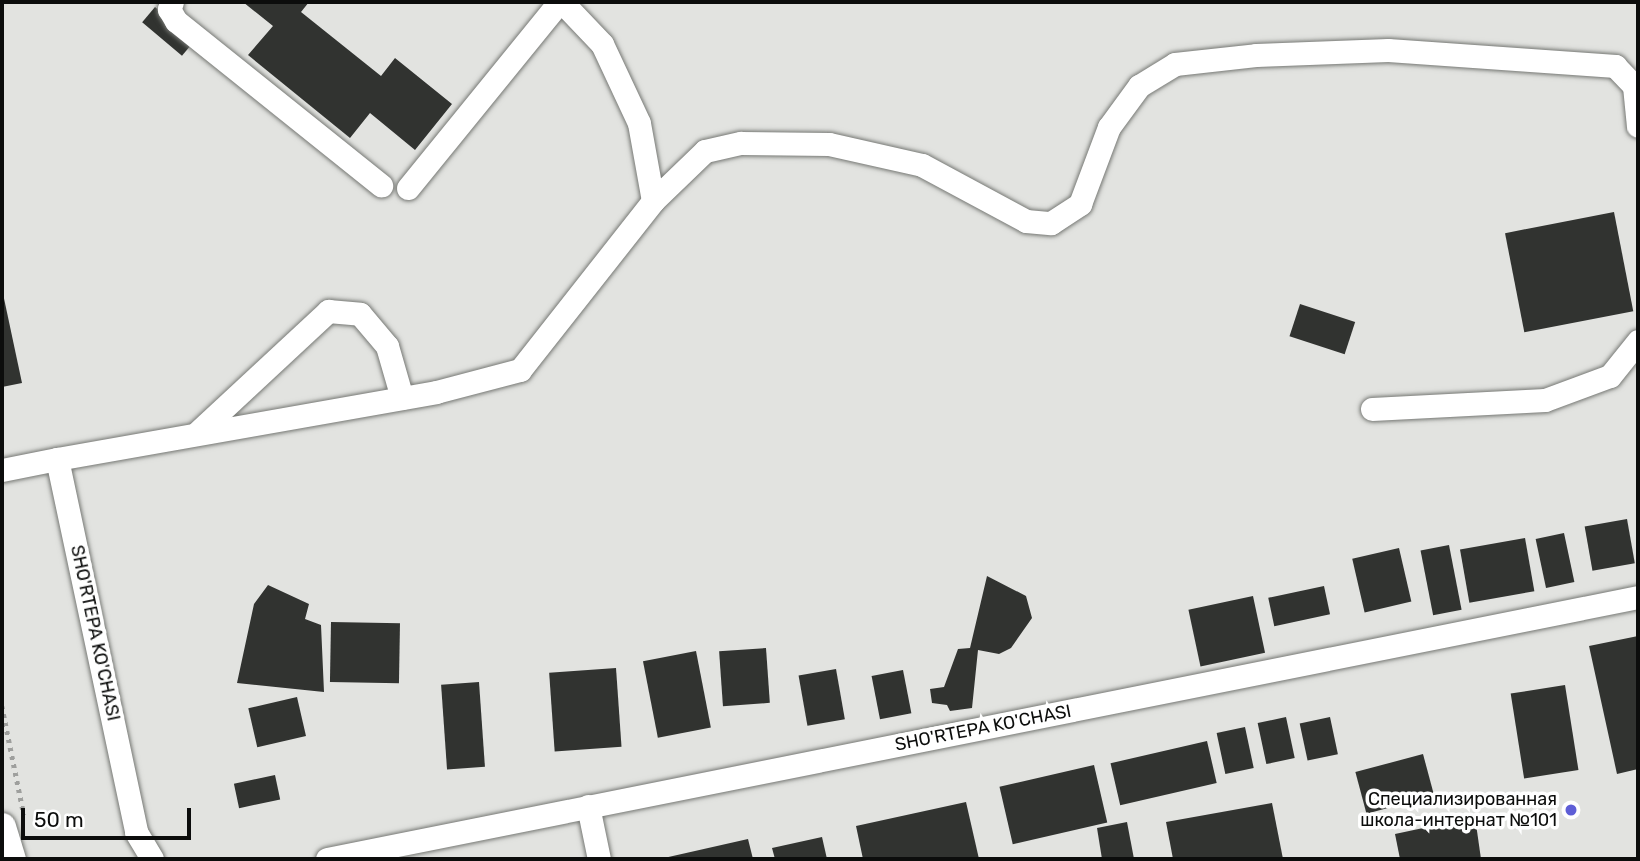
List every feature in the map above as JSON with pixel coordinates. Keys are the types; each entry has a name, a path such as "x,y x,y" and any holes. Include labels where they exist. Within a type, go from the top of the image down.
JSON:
{"main road":[{"path":"12,859 14,824"}],"street":[{"path":"172,2 169,9 176,21 381,185"},
{"path":"408,188 561,2 602,44 639,122 653,201"},
{"path":"2,471 198,432 402,398 520,370 653,201 705,151 741,143 829,144 922,165 1026,221 1051,223 1080,204 1110,127 1139,86 1175,64 1256,55 1388,50 1615,66 1634,86 1638,126"},
{"path":"198,432 328,311 360,314 387,346 402,398"},
{"path":"1372,409 1545,400 1610,376 1638,341"},
{"name":"SHO'RTEPA KO'CHASI","path":"57,459 136,832 152,859"},
{"name":"SHO'RTEPA KO'CHASI","path":"327,859 1638,597"},
{"path":"588,806 599,859"}],"path":[{"path":"2,706 14,824"}],"building":[{"path":"243,2 309,2 301,12 381,76 395,58 452,104 415,150 370,113 350,138 248,55 273,26"},
{"path":"155,7 195,40 182,56 142,22"},
{"path":"1614,212 1633,311 1524,332 1505,233"},
{"path":"2,289 22,383 2,387"},
{"path":"1300,304 1355,322 1345,354 1289,336"},
{"path":"1627,519 1635,563 1592,571 1585,526"},
{"path":"1564,533 1574,582 1546,588 1536,539"},
{"path":"1525,538 1534,591 1469,603 1460,549"},
{"path":"1449,545 1462,610 1433,615 1421,551"},
{"path":"1399,548 1411,602 1365,612 1352,559"},
{"path":"987,576 1026,596 1032,618 1011,648 999,654 978,650 972,708 950,711 947,705 932,703 930,689 944,687 958,649 970,648"},
{"path":"268,585 309,604 305,619 321,625 324,692 237,683 254,604"},
{"path":"1324,586 1330,614 1274,626 1268,598"},
{"path":"1253,596 1265,653 1201,666 1188,610"},
{"path":"331,622 400,623 399,683 330,682"},
{"path":"1638,636 1638,769 1617,774 1589,646"},
{"path":"766,648 770,703 723,706 719,651"},
{"path":"696,651 711,728 658,738 643,661"},
{"path":"616,668 622,747 555,751 549,673"},
{"path":"836,669 845,719 807,726 799,676"},
{"path":"903,670 911,713 880,719 872,676"},
{"path":"479,682 485,767 447,769 441,685"},
{"path":"1565,685 1578,770 1524,779 1511,694"},
{"path":"297,697 306,736 257,747 248,708"},
{"path":"1286,717 1295,758 1266,764 1258,723"},
{"path":"1330,717 1338,754 1308,761 1300,723"},
{"path":"1245,727 1254,768 1225,774 1217,733"},
{"path":"1207,741 1217,783 1120,805 1111,763"},
{"path":"1423,754 1434,796 1367,814 1355,772"},
{"path":"1094,765 1107,822 1013,844 999,787"},
{"path":"275,775 280,799 239,808 234,784"},
{"path":"966,802 979,859 863,859 856,826"},
{"path":"1272,803 1283,859 1173,859 1166,822"},
{"path":"1475,817 1481,859 1400,859 1395,834"},
{"path":"1127,822 1134,859 1102,859 1097,828"},
{"path":"822,837 827,859 775,859 772,848"},
{"path":"748,839 753,859 664,859 664,858"}],"place":[{"name":"Специализированная школа-интернат №101","path":"1571,810"}]}
